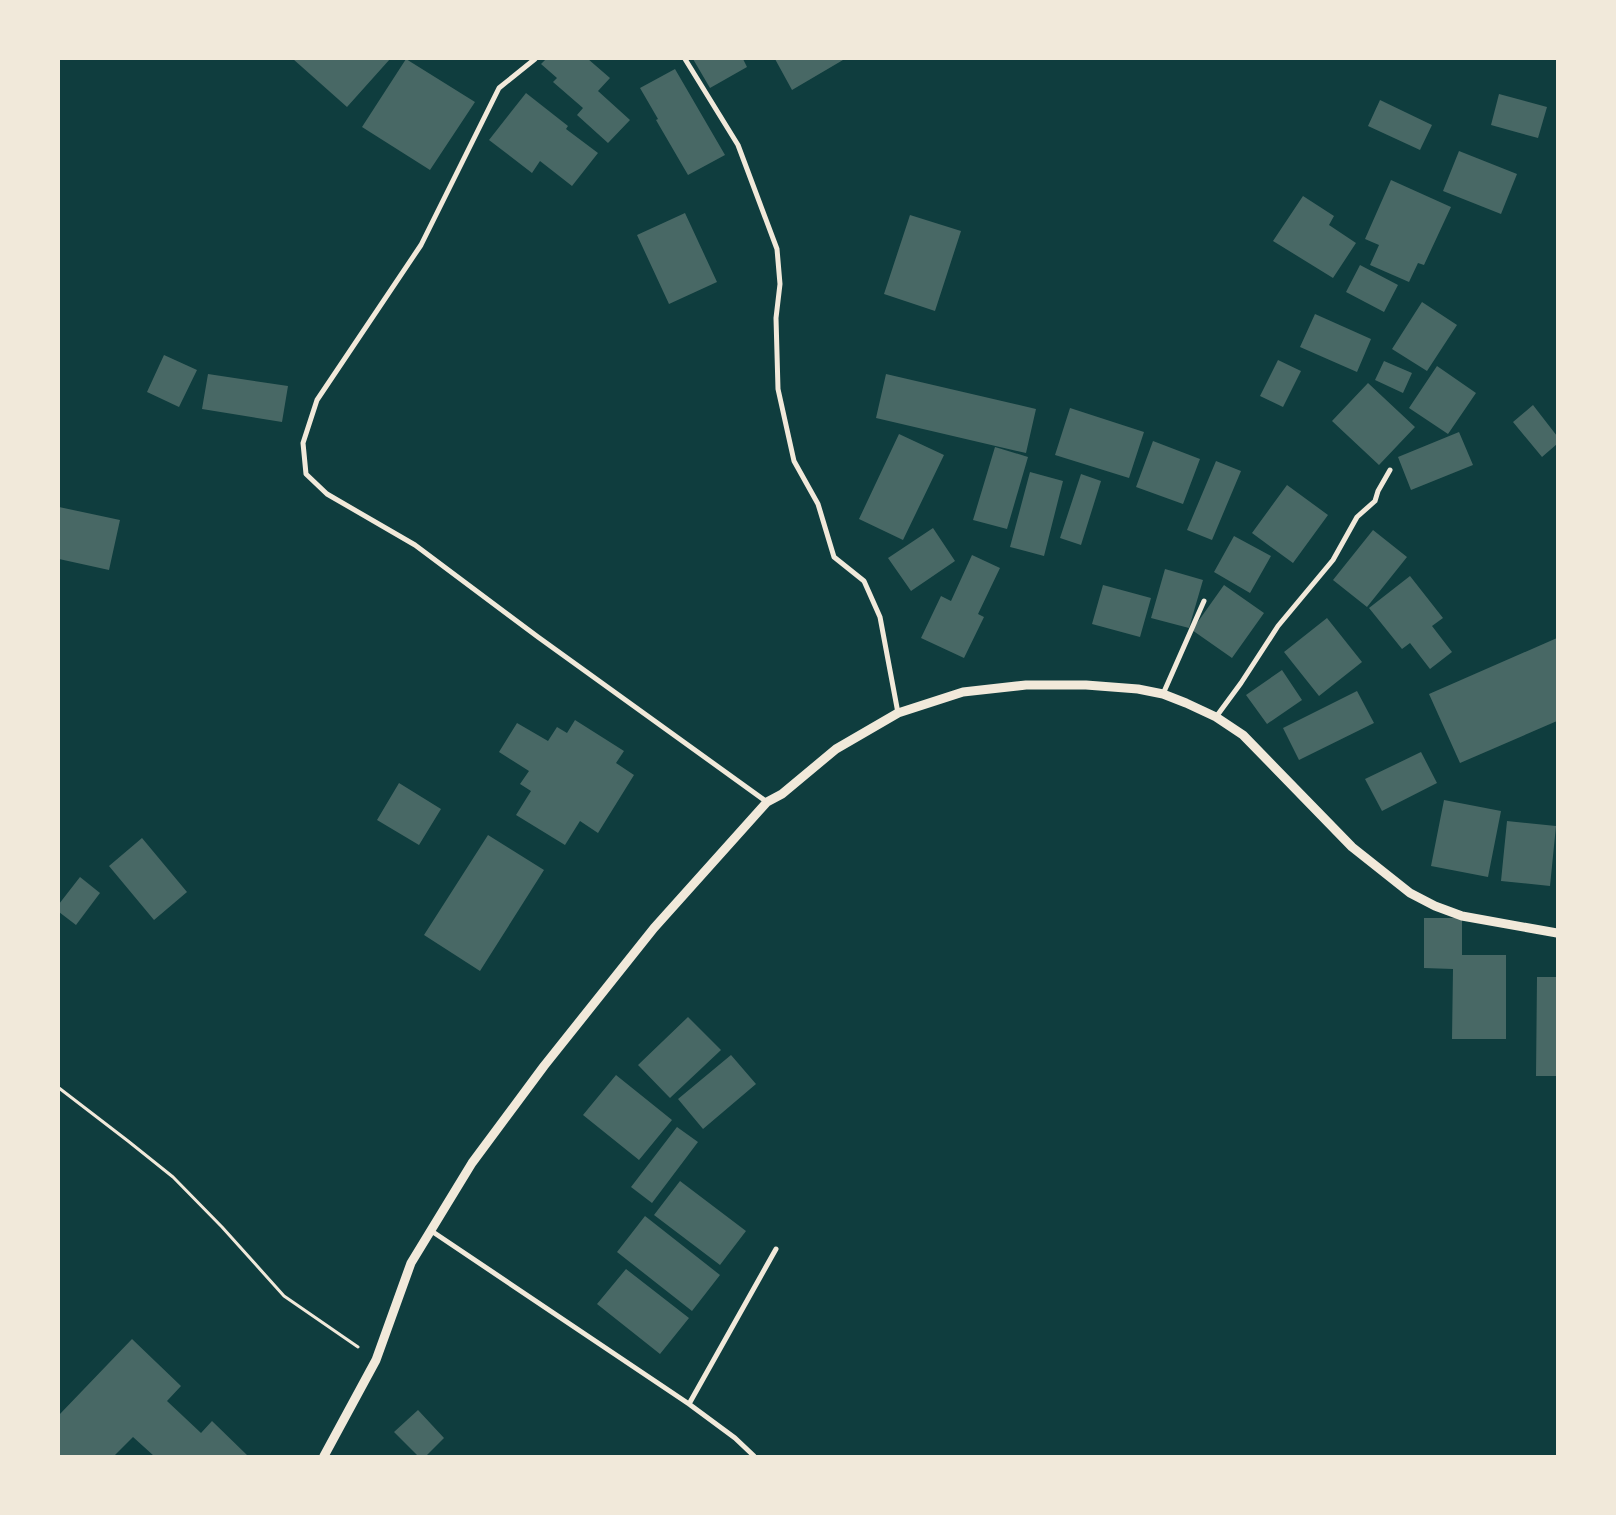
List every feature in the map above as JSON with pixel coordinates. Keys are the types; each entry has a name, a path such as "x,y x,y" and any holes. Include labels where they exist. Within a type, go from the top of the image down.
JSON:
{"street":[{"path":"535,59 499,88 421,245 317,400 303,444 306,474 327,494 415,545 538,637 767,802"},
{"path":"685,59 738,145 777,249 780,284 776,318 778,389 794,461 818,504 834,557 864,581 880,616 898,713"},
{"path":"1216,717 1241,683 1278,626 1333,560 1357,517 1375,501 1378,491 1390,470"},
{"path":"1163,694 1204,601"},
{"path":"324,1456 376,1360 411,1262 472,1163 544,1066 654,928 767,802 782,794 836,749 898,713 963,692 1026,685 1086,685 1138,689 1163,694 1216,717 1244,736 1352,847 1410,893 1435,906 1462,916 1557,933"},
{"path":"430,1230 573,1328 689,1404 735,1438 754,1456"},
{"path":"689,1404 776,1249"}],"path":[{"path":"59,1088 173,1176 284,1296 376,1360"}],"building":[{"path":"293,59 390,59 347,107"},
{"path":"406,59 475,102 430,170 362,127"},
{"path":"546,59 588,59 610,78 598,91 630,120 608,143 577,115 583,108 553,82 557,78 541,64"},
{"path":"693,59 743,59 747,67 710,88"},
{"path":"775,59 842,59 843,60 792,90"},
{"path":"675,69 725,155 688,175 640,88"},
{"path":"526,93 568,126 566,129 598,153 572,186 540,161 532,173 489,140"},
{"path":"1499,94 1547,107 1538,138 1491,125"},
{"path":"1380,100 1432,125 1420,150 1368,126"},
{"path":"1459,151 1517,174 1501,214 1443,191"},
{"path":"1391,180 1451,207 1424,265 1418,263 1409,282 1370,265 1379,245 1365,239"},
{"path":"1303,196 1334,216 1329,225 1356,243 1333,278 1273,241"},
{"path":"685,213 717,282 669,304 637,235"},
{"path":"910,215 961,231 935,311 884,294"},
{"path":"1360,265 1398,285 1384,312 1346,292"},
{"path":"1422,302 1457,325 1427,371 1392,349"},
{"path":"1315,314 1371,339 1357,372 1300,347"},
{"path":"164,355 197,370 179,407 147,392"},
{"path":"1278,360 1301,371 1283,407 1260,396"},
{"path":"1384,361 1412,373 1403,393 1375,380"},
{"path":"1437,366 1476,393 1448,434 1409,408"},
{"path":"208,374 288,386 282,422 202,409"},
{"path":"886,374 1036,409 1026,453 876,418"},
{"path":"1368,383 1415,427 1379,465 1332,421"},
{"path":"1533,405 1557,436 1557,444 1542,457 1513,422"},
{"path":"1070,408 1144,432 1129,478 1055,455"},
{"path":"1459,432 1473,465 1411,490 1398,457"},
{"path":"899,434 944,455 903,540 859,519"},
{"path":"1153,441 1200,459 1183,504 1136,487"},
{"path":"995,447 1028,457 1007,529 973,520"},
{"path":"1216,461 1241,471 1212,540 1187,530"},
{"path":"1030,472 1063,481 1044,556 1010,547"},
{"path":"1081,474 1101,481 1081,545 1060,538"},
{"path":"1287,485 1328,515 1293,563 1252,533"},
{"path":"59,507 120,520 109,570 59,559"},
{"path":"933,528 955,561 911,591 888,558"},
{"path":"1373,530 1407,557 1367,607 1333,580"},
{"path":"1234,536 1271,556 1250,593 1214,572"},
{"path":"972,555 1000,568 978,614 984,617 964,658 921,638 941,596 951,601"},
{"path":"1165,569 1203,580 1189,628 1151,618"},
{"path":"1410,576 1443,618 1432,626 1452,652 1430,669 1410,643 1402,649 1369,608"},
{"path":"1103,585 1151,598 1140,637 1092,624"},
{"path":"1224,585 1264,613 1232,658 1192,630"},
{"path":"1327,618 1362,662 1319,696 1284,652"},
{"path":"1557,638 1557,721 1460,763 1429,694"},
{"path":"1282,670 1302,700 1267,724 1246,695"},
{"path":"1357,691 1374,723 1299,760 1283,728"},
{"path":"575,720 624,751 616,763 634,775 598,833 580,821 565,845 516,815 531,791 520,784 529,771 499,752 517,723 548,741 557,727 567,733"},
{"path":"1421,752 1437,783 1382,811 1365,779"},
{"path":"399,783 441,809 419,845 377,820"},
{"path":"1444,800 1501,811 1488,877 1431,866"},
{"path":"1507,821 1556,826 1550,886 1501,881"},
{"path":"488,835 544,870 480,971 424,935"},
{"path":"142,838 187,892 154,920 109,866"},
{"path":"80,877 100,893 76,925 59,912 59,904"},
{"path":"1424,918 1462,918 1462,955 1506,955 1506,1039 1452,1039 1453,969 1424,968"},
{"path":"1537,977 1557,977 1557,1076 1536,1076"},
{"path":"688,1017 721,1050 670,1098 638,1065"},
{"path":"731,1055 756,1084 703,1129 678,1099"},
{"path":"616,1075 672,1120 639,1160 583,1115"},
{"path":"677,1127 698,1142 652,1203 631,1187"},
{"path":"680,1181 746,1231 720,1265 654,1215"},
{"path":"645,1216 720,1275 692,1311 617,1252"},
{"path":"626,1269 689,1318 660,1354 597,1304"},
{"path":"132,1339 181,1386 167,1401 201,1433 212,1421 248,1456 154,1456 133,1437 114,1456 59,1456 59,1415"},
{"path":"418,1410 444,1438 426,1456 418,1456 394,1432"}]}
